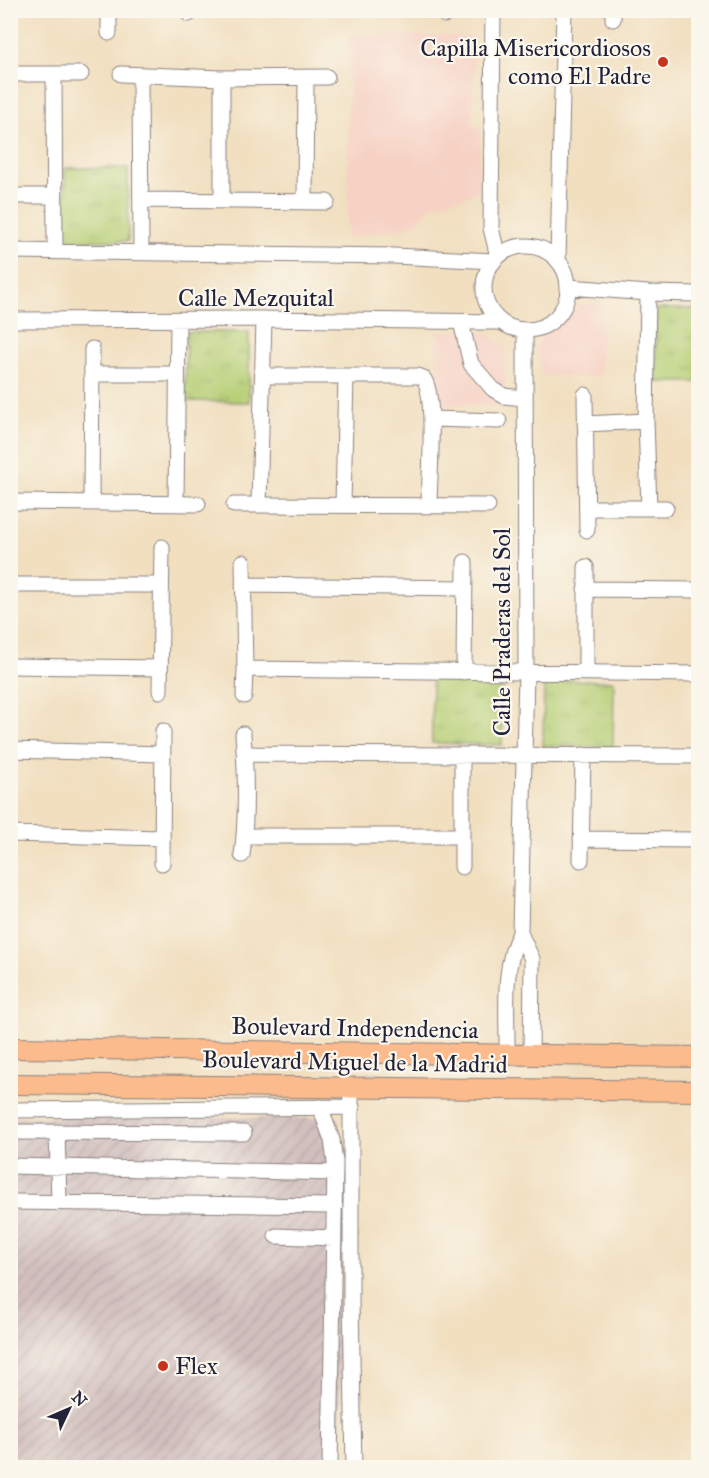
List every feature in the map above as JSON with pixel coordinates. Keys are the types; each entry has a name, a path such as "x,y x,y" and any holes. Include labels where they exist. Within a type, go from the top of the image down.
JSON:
{"main road":[{"name":"Boulevard Independencia","path":"10,1048 699,1057"},
{"name":"Boulevard Miguel de la Madrid","path":"10,1084 351,1098 699,1091"}],"street":[{"path":"109,10 109,33"},
{"path":"493,10 491,228 496,259"},
{"path":"558,260 564,10"},
{"path":"10,74 81,74"},
{"path":"54,74 54,251"},
{"path":"121,74 222,78 327,77"},
{"path":"140,76 141,253"},
{"path":"222,78 222,200"},
{"path":"305,202 306,78"},
{"path":"10,196 54,196"},
{"path":"142,200 327,202"},
{"path":"535,247 548,252 558,260 566,273 567,301 561,313 545,326 525,331 513,329 491,312 485,300 484,286 487,272 496,259 516,248 535,247"},
{"name":"Calle Mezquital","path":"10,251 496,259"},
{"path":"568,287 648,294 699,294"},
{"path":"648,294 646,421 649,508"},
{"path":"260,505 264,319"},
{"name":"Calle Mezquital","path":"10,320 264,319 501,322"},
{"path":"176,503 178,320"},
{"path":"461,322 471,364 493,389 504,396 525,398"},
{"name":"Calle Praderas del Sol","path":"520,933 526,672 525,331"},
{"path":"91,503 92,349"},
{"path":"92,374 176,374"},
{"path":"263,376 418,376 423,378 429,389 431,419 429,506"},
{"path":"343,505 346,376"},
{"path":"585,395 587,530"},
{"path":"431,419 499,421"},
{"path":"585,424 646,421"},
{"path":"10,502 198,504"},
{"path":"234,505 488,506"},
{"path":"587,508 666,508"},
{"path":"160,691 162,547"},
{"path":"243,562 244,696"},
{"path":"464,672 465,562"},
{"path":"586,567 586,672"},
{"path":"10,585 161,585"},
{"path":"243,585 465,588"},
{"path":"585,589 699,590"},
{"path":"10,666 160,668"},
{"path":"245,669 699,675"},
{"path":"162,862 163,731"},
{"path":"242,855 245,836 243,734"},
{"path":"10,750 163,754"},
{"path":"244,754 699,756"},
{"path":"462,755 462,867"},
{"path":"580,860 583,755"},
{"path":"10,834 162,838"},
{"path":"245,836 462,836"},
{"path":"581,839 699,840"},
{"path":"520,933 532,967 531,1056"},
{"path":"507,1056 508,966 520,933"},
{"path":"10,1110 320,1107 351,1098 354,1467"},
{"path":"320,1107 332,1140 335,1173 330,1467"},
{"path":"10,1132 244,1133"},
{"path":"57,1132 59,1202"},
{"path":"10,1166 335,1173"},
{"path":"10,1202 335,1206"},
{"path":"276,1236 334,1238"}],"shaded area":[{"path":"349,35 475,36 472,126 481,126 478,193 431,206 414,225 347,238"},
{"path":"601,301 601,377 542,376 536,347 542,338 581,305"},
{"path":"437,331 486,331 505,347 505,406 437,404"},
{"name":"Flex","path":"11,1117 339,1118 340,1467 11,1468"}],"green space":[{"path":"65,168 128,168 128,241 65,240"},
{"path":"656,309 698,309 698,382 656,382"},
{"path":"186,332 249,332 249,402 185,401"},
{"path":"432,677 502,678 502,745 432,743"},
{"path":"544,680 614,681 613,747 543,746"}],"place":[{"name":"Capilla Misericordiosos como El Padre","path":"663,62"},
{"name":"Flex","path":"163,1366"}]}
